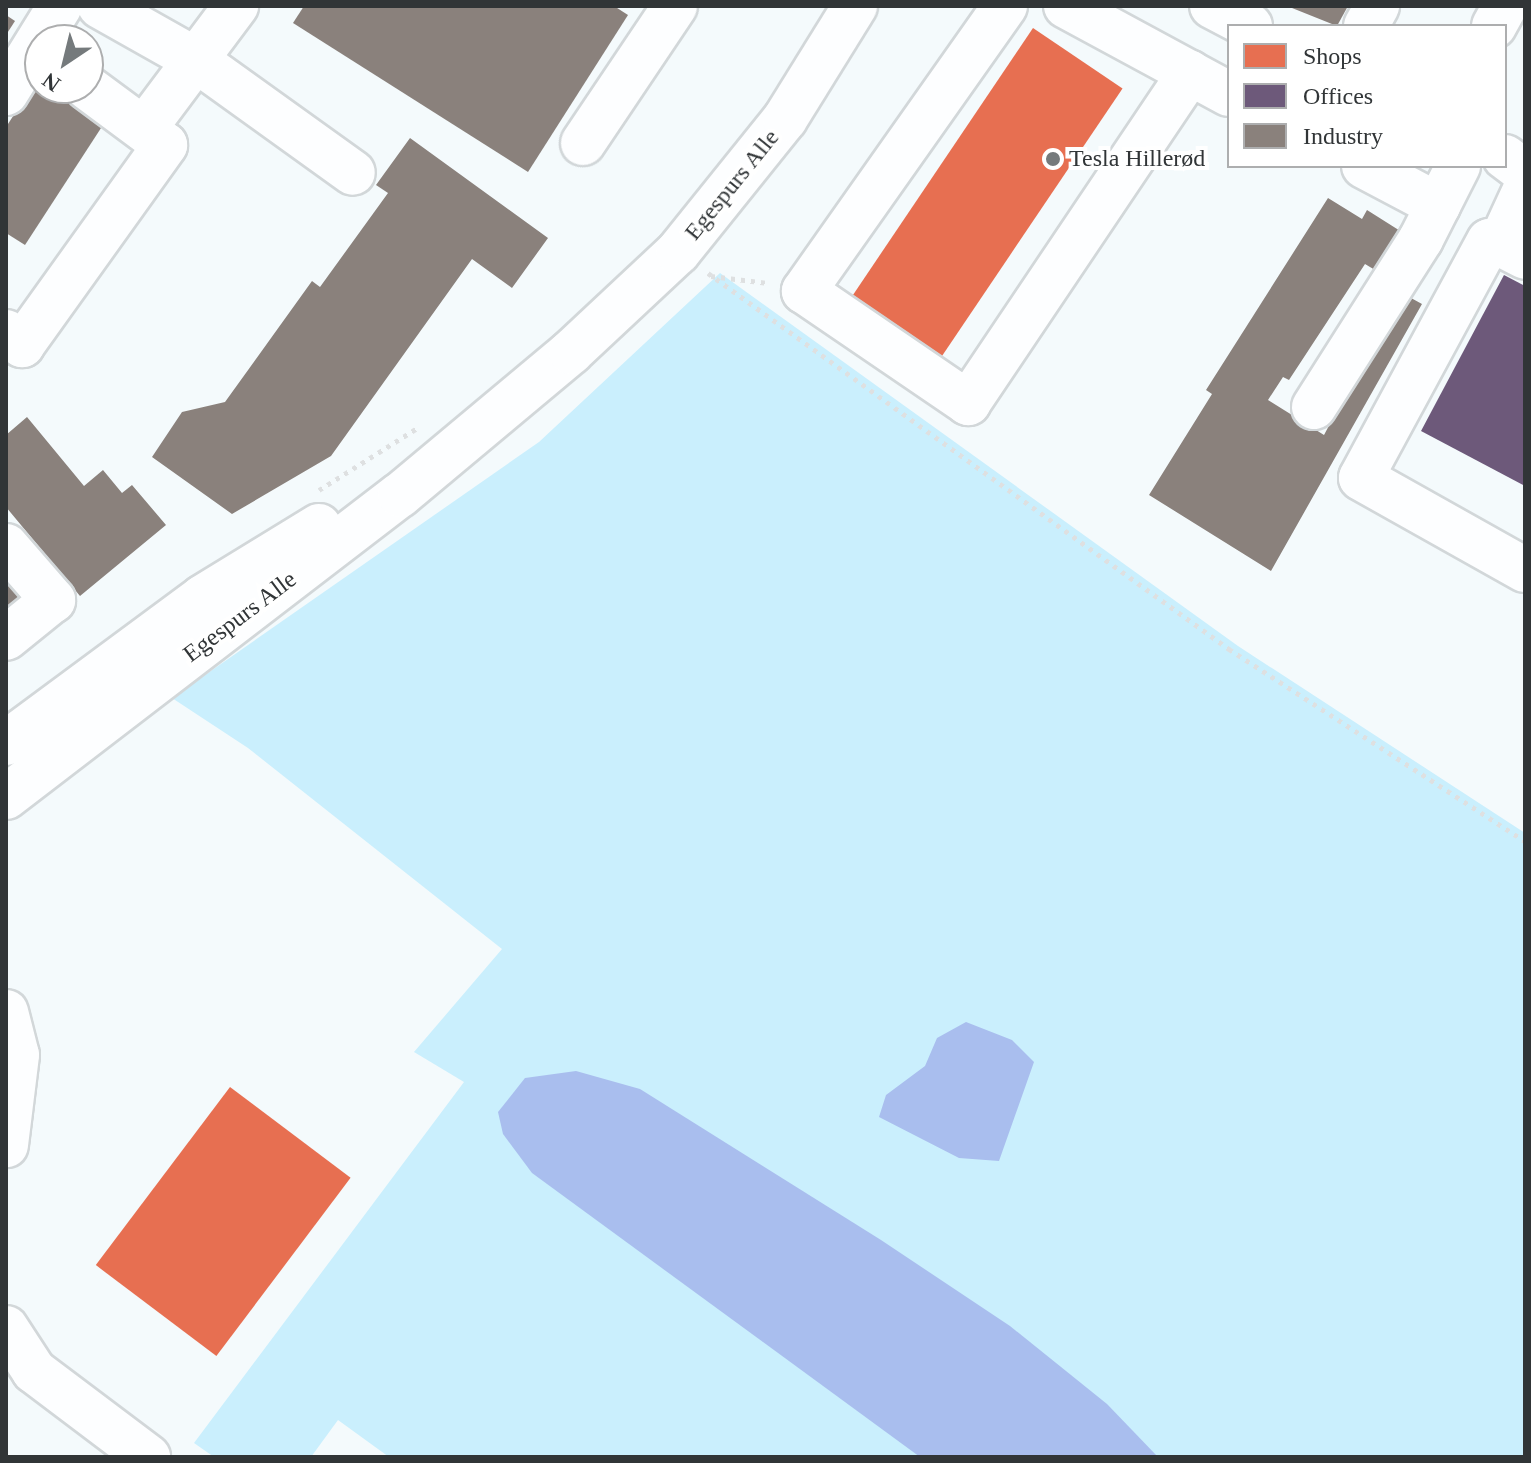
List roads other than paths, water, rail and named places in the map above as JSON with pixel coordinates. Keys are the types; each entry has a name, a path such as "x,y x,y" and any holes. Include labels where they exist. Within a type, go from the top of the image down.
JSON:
{"street":[{"path":"51,24 60,6"},
{"path":"100,6 196,60 353,173"},
{"path":"144,129 236,6"},
{"path":"583,143 675,6"},
{"name":"Egespurs Alle","path":"6,797 400,495 471,432 571,352 694,264 855,6"},
{"path":"1005,6 804,291 968,403 1190,73"},
{"path":"1066,6 1227,93"},
{"path":"1212,6 1246,24"},
{"path":"1367,24 1377,6"},
{"path":"1495,24 1505,6"},
{"path":"6,93 24,68"},
{"path":"6,332 22,345 165,145 104,100"},
{"path":"1507,158 1525,172"},
{"path":"1368,168 1438,205"},
{"path":"1314,407 1438,205 1457,168"},
{"path":"1525,190 1512,251 1489,241 1361,478 1525,570"},
{"name":"Egespurs Alle","path":"6,743 203,597 471,432"},
{"path":"6,546 53,600 6,638"},
{"path":"6,1012 17,1055 6,1145"},
{"path":"6,1328 34,1371 148,1457"}],"water":[{"path":"966,1022 1012,1040 1034,1062 999,1161 959,1158 879,1117 886,1095 925,1066 937,1038"},
{"path":"576,1071 640,1089 881,1240 1010,1326 1107,1404 1158,1457 920,1457 532,1173 503,1134 498,1112 525,1078"}],"place":[{"name":"Tesla Hillerød","path":"1053,159"}]}
